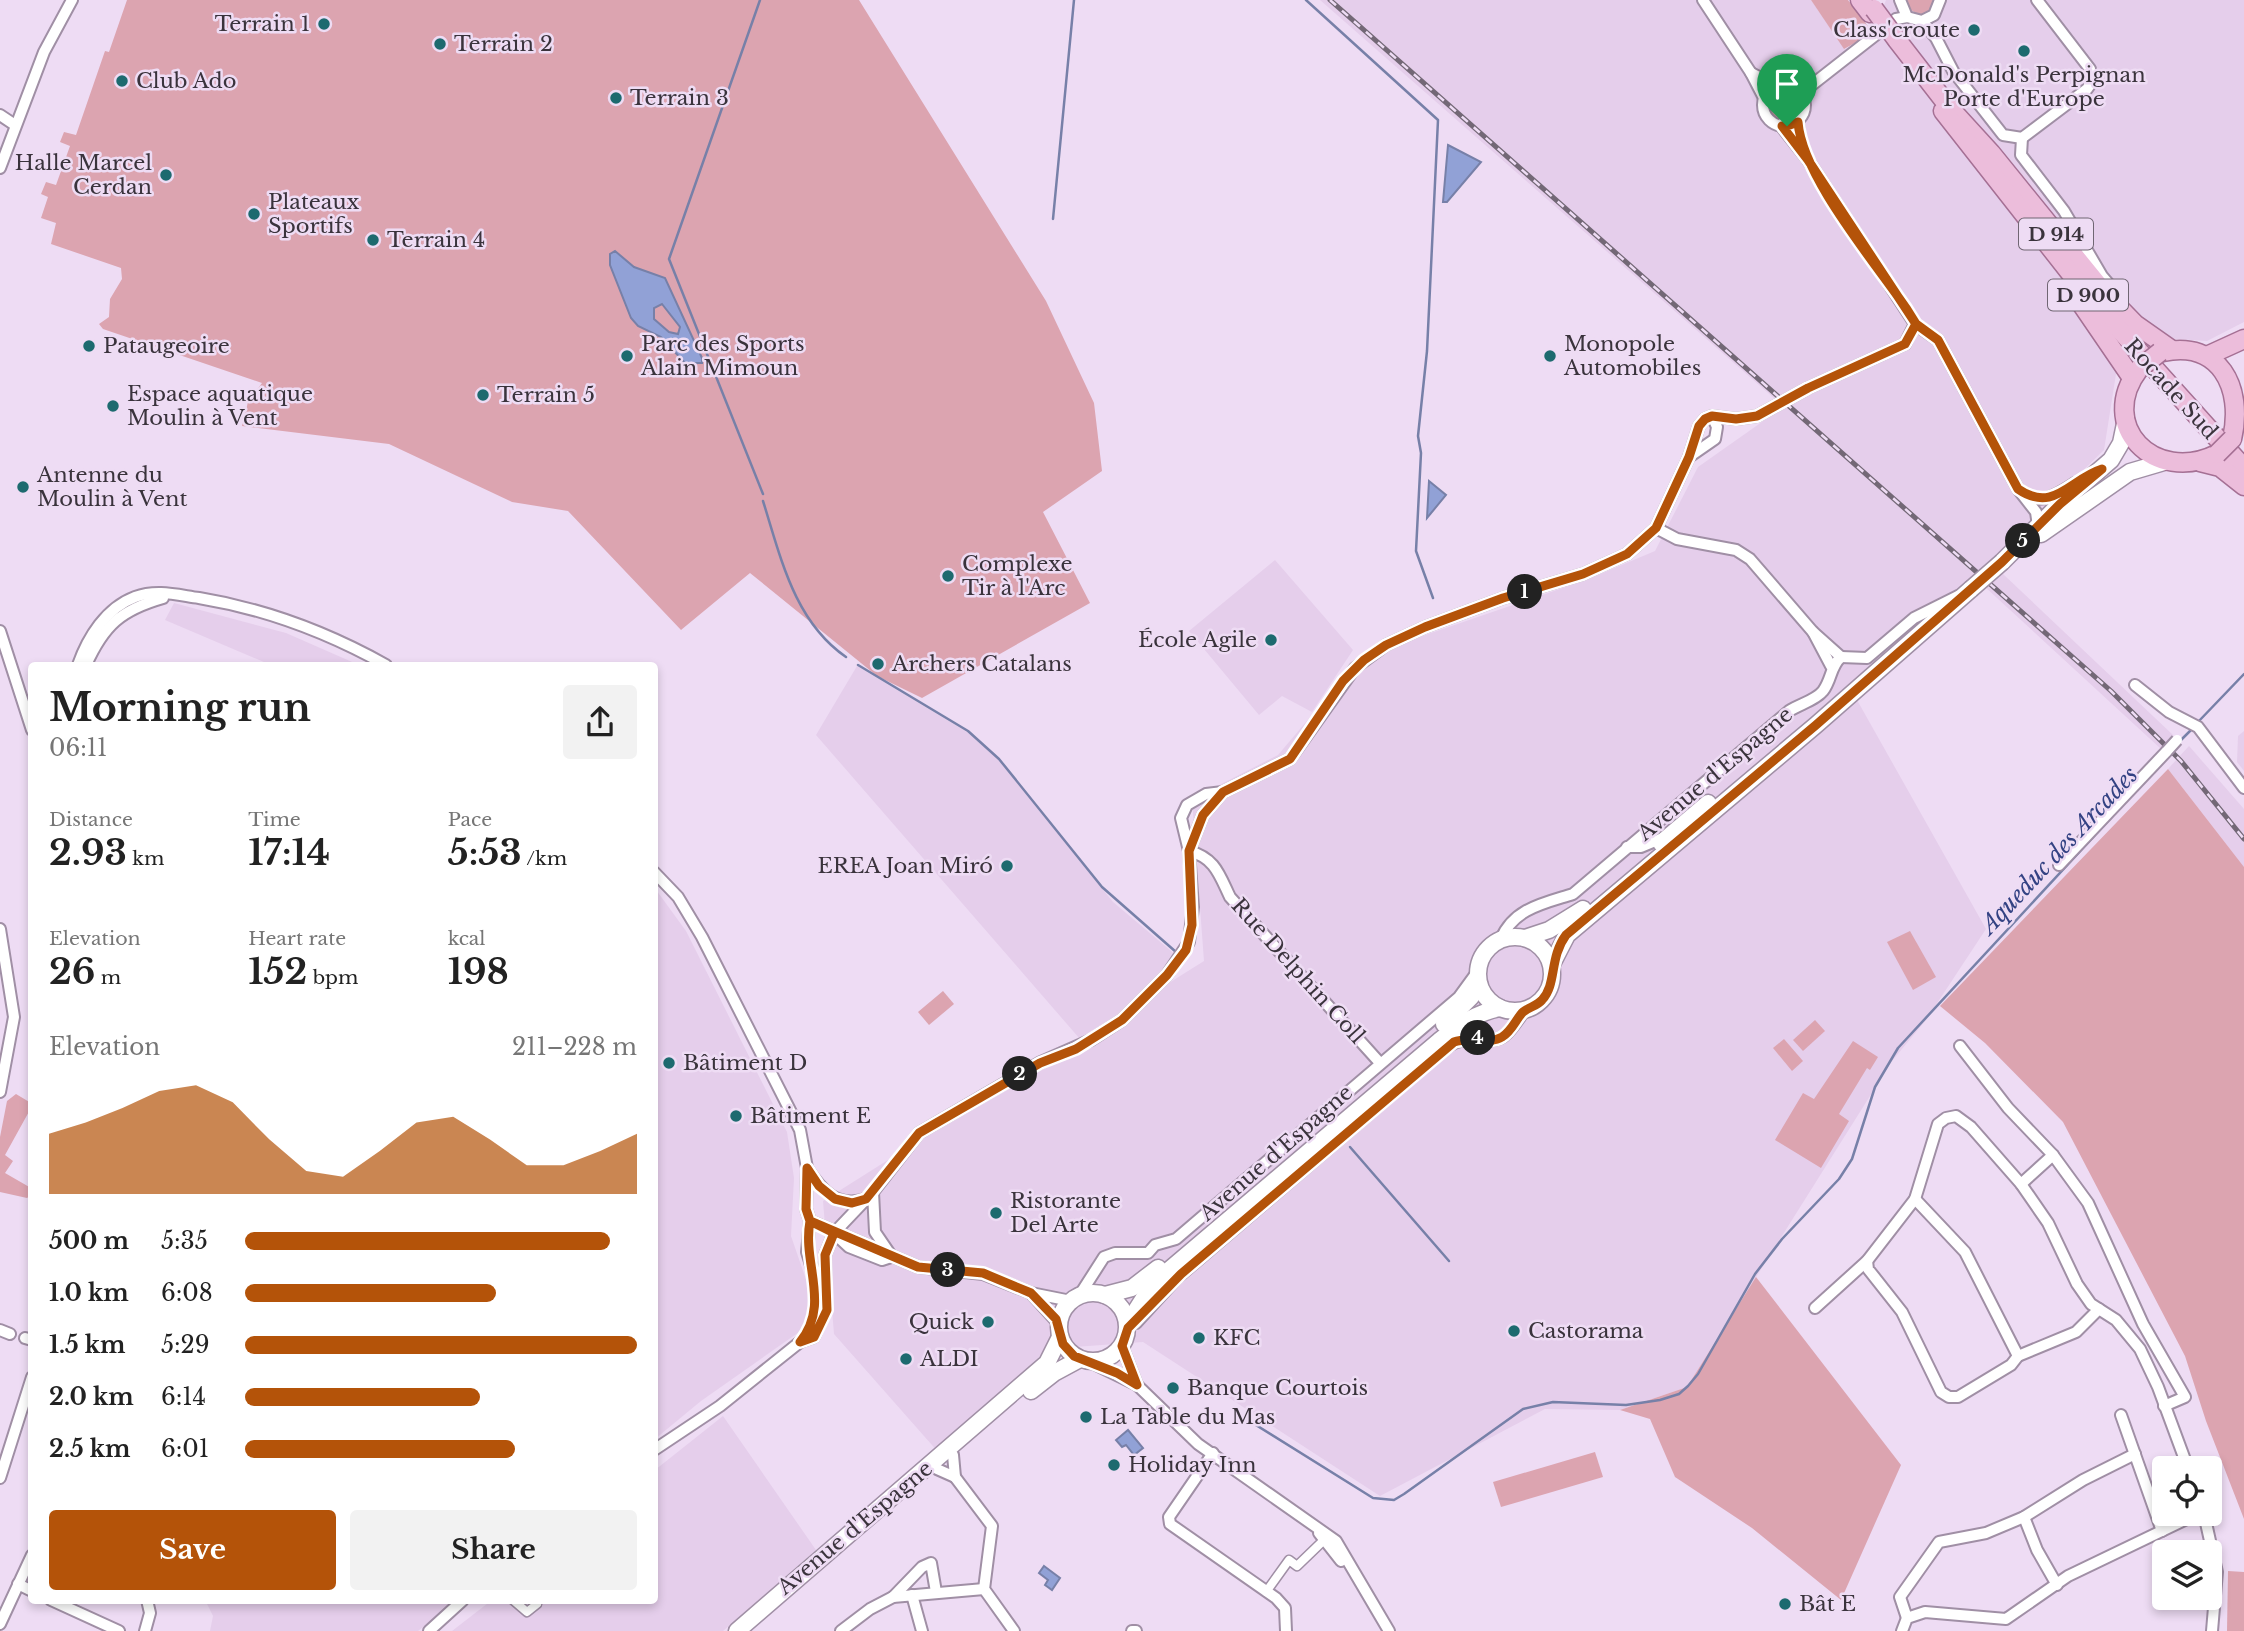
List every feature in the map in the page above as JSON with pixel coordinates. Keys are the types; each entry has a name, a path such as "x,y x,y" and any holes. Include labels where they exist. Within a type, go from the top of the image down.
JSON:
{"main road":[{"name":"D 914","path":"1868,6 1946,109 1991,153 2102,290 2166,351"},
{"name":"D 914","path":"1946,109 1969,153 2135,373"},
{"name":"Rocade Sud","path":"1946,109 2086,284 2244,459"},
{"name":"Rocade Sud","path":"1946,109 2082,288 2197,419 2244,468"},
{"path":"2209,355 2244,339"},
{"path":"2194,350 2209,355 2228,370 2242,387 2238,435 2209,458 2184,465 2164,462 2140,446 2126,419 2125,401 2135,373 2166,351 2194,350"},
{"name":"Avenue d'Espagne","path":"2006,558 2102,469 2120,443 2126,419"},
{"name":"Rocade Sud","path":"2209,458 2244,486"},
{"name":"Avenue d'Espagne","path":"1552,964 1566,935 1816,725 2006,558 2106,486 2130,472 2164,462"},
{"name":"Avenue d'Espagne","path":"1522,937 1570,919 1924,619 1964,593"},
{"path":"1522,937 1542,948 1552,964 1548,992 1535,1006 1525,1010 1500,1008 1489,1001 1479,978 1483,954 1501,939 1522,937"},
{"name":"Avenue d'Espagne","path":"1104,1295 1132,1288 1145,1279 1457,1013 1479,978"},
{"name":"Avenue d'Espagne","path":"1128,1325 1162,1276 1463,1021 1479,1013 1500,1008"},
{"path":"1104,1295 1120,1306 1128,1325 1122,1346 1108,1359 1085,1360 1068,1350 1060,1331 1075,1298 1104,1295"},
{"name":"Avenue d'Espagne","path":"737,1631 1047,1363 1060,1331"},
{"name":"Avenue d'Espagne","path":"749,1631 829,1559 1041,1383 1085,1360"}],"street":[{"path":"0,168 44,52 72,0"},
{"path":"1703,0 1751,73 1764,98 1766,116 1782,126 1808,160 1916,324 1938,340 2018,489 2036,512 2038,527"},
{"path":"1797,89 1813,84 1901,11 1922,21 1936,38 1953,71 2003,135 2022,138 2087,89 2092,82 2090,69 2037,0"},
{"path":"1936,38 1934,15 1941,1"},
{"path":"1922,21 1934,15"},
{"path":"1751,73 1776,86 1790,85 1797,89 1805,102"},
{"path":"1808,160 1799,137 1798,122 1804,113 1805,102 1813,84"},
{"path":"1764,98 1776,86"},
{"path":"0,115 15,124"},
{"path":"1782,126 1798,122"},
{"path":"2022,138 2021,155 2064,211 2102,276 2136,316 2142,330"},
{"path":"800,1342 814,1337 827,1310 825,1255 834,1233 919,1133 1040,1063 1091,1040 1122,1020 1167,975 1186,950 1192,925 1189,851 1181,818 1187,804 1206,794 1223,792 1286,763 1305,741 1343,681 1386,645 1503,598 1606,565 1627,554 1656,528 1689,457 1699,426 1712,416 1736,419 1757,416 1808,388 1905,344 1916,324"},
{"path":"1689,457 1715,439 1717,427 1712,416"},
{"path":"2018,489 2032,499 2048,499 2086,474 2102,469"},
{"path":"1656,528 1677,539 1736,550 1750,559 1813,632 1841,657"},
{"path":"80,662 96,629 111,612 133,598 170,592 281,617 343,642 380,662"},
{"name":"Avenue d'Espagne","path":"1501,939 1514,920 1531,909 1544,901 1573,894 1789,710 1821,693 1830,680 1831,666 1841,657 1867,657 1914,618 1964,593"},
{"path":"88,662 104,631 128,610 176,594"},
{"path":"0,631 4,656 28,712"},
{"path":"1813,632 1831,666"},
{"path":"2135,685 2169,712 2198,727 2244,788"},
{"path":"2059,865 2167,751 2190,722"},
{"path":"1189,851 1203,815 1223,792"},
{"path":"1627,847 1652,843 1690,819"},
{"name":"Rue Delphin Coll","path":"1189,851 1205,856 1214,864 1230,897 1380,1063"},
{"path":"658,877 685,908 800,1130 807,1168 806,1209 810,1221 807,1252 815,1278 817,1304 811,1328 800,1342 720,1406 658,1447"},
{"path":"1522,937 1521,923 1531,909"},
{"path":"0,929 14,1017 0,1092"},
{"name":"Avenue d'Espagne","path":"1075,1298 1104,1257 1115,1253 1148,1253 1156,1245 1176,1238 1479,978"},
{"name":"Avenue d'Espagne","path":"1128,1325 1181,1274 1438,1054 1464,1038 1495,1040 1503,1037 1525,1010"},
{"path":"1960,1046 2008,1108 2053,1155 2088,1203 2143,1324 2185,1397 2164,1406"},
{"path":"1815,1308 1867,1261 1915,1199 1938,1124 1946,1118 1956,1116 1971,1127 2021,1184 2048,1223 2077,1284 2091,1304 2116,1320 2140,1349 2183,1456"},
{"path":"2021,1184 2053,1155"},
{"path":"807,1168 819,1186 835,1199 852,1203 869,1195"},
{"path":"869,1195 875,1232 891,1256 918,1267 983,1273 1031,1293 1075,1298"},
{"path":"1915,1199 1965,1252 2018,1356"},
{"path":"810,1221 834,1233 849,1247 882,1260 891,1256"},
{"path":"1867,1261 1868,1269 1902,1312 1945,1396 1958,1396 2011,1365 2018,1356 2076,1332 2099,1309"},
{"path":"1093,1276 1104,1295"},
{"path":"1031,1293 1060,1331"},
{"path":"1122,1346 1137,1385"},
{"path":"1085,1360 1137,1385 1198,1444 1336,1541 1350,1571"},
{"path":"0,1475 28,1390"},
{"path":"2121,1415 2162,1531"},
{"path":"19,1420 28,1423"},
{"path":"1213,1453 1169,1517 1170,1524 1285,1608 1286,1631"},
{"path":"1902,1631 1908,1618 1900,1597 1940,1542 1986,1533 2024,1517 2083,1480 2135,1454"},
{"path":"953,1455 955,1477"},
{"path":"937,1469 955,1477 992,1526 984,1589 1014,1631"},
{"path":"2024,1517 2037,1550 2057,1585"},
{"path":"1312,1525 1350,1571 1389,1631"},
{"path":"1908,1618 1925,1612 2006,1619 2068,1576 2172,1526"},
{"path":"2207,1526 2217,1572 2212,1631"},
{"path":"1266,1592 1289,1560 1297,1566 1324,1540"},
{"path":"0,1623 28,1563"},
{"path":"841,1631 870,1609 893,1597 922,1567 931,1563 936,1592"},
{"path":"18,1584 28,1589"},
{"path":"893,1597 984,1589"},
{"path":"912,1595 922,1631"},
{"path":"60,1604 119,1631"},
{"path":"145,1631 150,1613 148,1604"},
{"path":"429,1631 459,1604"},
{"path":"518,1604 527,1612 537,1604"}],"shaded area":[{"name":"Parc des Sports Alain Mimoun","path":"127,0 859,0 1046,301 1094,403 1102,471 1043,512 1090,603 922,698 877,676 750,573 681,630 568,511 512,502 389,444 242,426 248,402 262,383 103,329 99,324 109,317 110,299 122,279 121,268 51,244 56,223 41,218 48,197 41,194 46,182 56,185 70,146 60,142 64,132 76,135 105,51 109,52"},
{"path":"1320,0 1811,0 1845,49 1873,33 1886,0 2244,0 2244,322 2207,341 2162,338 2116,374 2104,450 1975,576 1857,700 1986,929 1926,1020 1892,1061 1687,1387 1620,1410 1545,1409 1380,1496 1143,1342 1047,1349 939,1453 834,1334 823,1201 1080,1039 816,735 857,666 967,732 998,759 1113,902 1177,956 1118,1015 1204,961 1192,799 1278,755 1361,657 1586,580 1655,551 1698,467 1796,398 1789,392 1775,399"},
{"path":"1811,0 1848,0 1873,33 1844,49"},
{"path":"1907,0 1935,0 1929,13 1920,15 1909,9"},
{"path":"1784,84 1799,90 1805,105 1799,120 1784,126 1769,120 1763,105 1769,90"},
{"name":"École Agile","path":"1275,560 1353,650 1312,712 1282,696 1259,715 1189,631"},
{"path":"2003,574 2173,735 2161,749 1985,587"},
{"path":"174,603 286,633 352,662 264,662 165,620"},
{"path":"2244,731 2244,771 2237,762 2238,736"},
{"path":"2189,746 2244,809 2244,867 2168,769"},
{"path":"2168,769 2244,867 2244,1519 2222,1456 2220,1456 2206,1421 2185,1356 2063,1122 1985,1043 1940,1006"},
{"path":"658,892 686,931 787,1132 794,1178 791,1236 810,1291 810,1312 802,1330 701,1401 658,1437"},
{"path":"1910,931 1936,977 1913,990 1887,942"},
{"path":"943,991 954,1004 929,1025 918,1012"},
{"path":"1815,1020 1825,1031 1803,1051 1793,1040"},
{"path":"1784,1039 1803,1061 1792,1071 1773,1048"},
{"path":"1853,1041 1878,1057 1870,1070 1867,1068 1839,1114 1849,1121 1821,1168 1775,1140 1803,1093 1814,1099"},
{"path":"16,1094 28,1101 28,1113 5,1155 13,1161 5,1173 28,1186 27,1198 0,1192 0,1137 7,1101"},
{"path":"1756,1277 1901,1465 1841,1600 1752,1528 1675,1477 1650,1419 1620,1410 1687,1387"},
{"path":"723,1416 816,1550 723,1631 452,1631 487,1604 658,1604 658,1468"},
{"path":"1595,1452 1603,1477 1501,1507 1493,1482"},
{"path":"2228,1571 2244,1572 2244,1631 2227,1631"},
{"path":"207,1604 451,1604 418,1631 210,1631 213,1616"}],"water":[{"path":"1448,145 1481,162 1447,202 1443,202"},
{"path":"615,251 634,267 665,278 702,363 685,363 661,337 638,326 631,318 610,265 610,254","holes":["662,304 680,327 678,334 669,332 654,319 654,308"]},
{"path":"1429,481 1446,495 1427,518"},
{"path":"1128,1430 1143,1448 1134,1455 1126,1445 1122,1447 1116,1440"},
{"path":"1044,1566 1060,1578 1052,1590 1045,1585 1048,1580 1039,1573"}],"waterway":[{"path":"760,0 669,259 763,494"},
{"path":"1053,219 1074,0"},
{"path":"1306,0 1438,120 1427,351 1418,436 1421,453 1416,551 1433,598"},
{"path":"763,501 783,566 802,607 828,642 846,657"},
{"path":"858,665 968,731 999,759 1102,887 1176,952"},
{"name":"Aqueduc des Arcades","path":"2198,722 2244,674"},
{"name":"Aqueduc des Arcades","path":"2181,740 2194,727"},
{"path":"1235,1412 1373,1498 1394,1500 1523,1409 1553,1402 1626,1405 1679,1394 1698,1374 1755,1274 1782,1239 1839,1179 1852,1159 1875,1087 1898,1048 2121,807"},
{"path":"1350,1147 1449,1261"}],"railway":[{"path":"1330,0 2111,691 2181,761 2244,839"}],"place":[{"name":"Terrain 1","path":"324,24"},
{"name":"Class'croute","path":"1974,30"},
{"name":"Terrain 2","path":"440,44"},
{"name":"McDonald's Perpignan Porte d'Europe","path":"2024,51"},
{"name":"Club Ado","path":"122,81"},
{"name":"Terrain 3","path":"616,98"},
{"name":"Halle Marcel Cerdan","path":"166,175"},
{"name":"Plateaux Sportifs","path":"254,214"},
{"name":"Terrain 4","path":"373,240"},
{"name":"Pataugeoire","path":"89,346"},
{"name":"Parc des Sports Alain Mimoun","path":"627,356"},
{"name":"Monopole Automobiles","path":"1550,356"},
{"name":"Terrain 5","path":"483,395"},
{"name":"Espace aquatique Moulin à Vent","path":"113,406"},
{"name":"Antenne du Moulin à Vent","path":"23,487"},
{"name":"Complexe Tir à l'Arc","path":"948,576"},
{"name":"École Agile","path":"1271,640"},
{"name":"Archers Catalans","path":"878,664"},
{"name":"EREA Joan Miró","path":"1007,866"},
{"name":"Bâtiment D","path":"669,1063"},
{"name":"Bâtiment E","path":"736,1116"},
{"name":"Ristorante Del Arte","path":"996,1213"},
{"name":"Quick","path":"988,1322"},
{"name":"Castorama","path":"1514,1331"},
{"name":"KFC","path":"1199,1338"},
{"name":"ALDI","path":"906,1359"},
{"name":"Banque Courtois","path":"1173,1388"},
{"name":"La Table du Mas","path":"1086,1417"},
{"name":"Holiday Inn","path":"1114,1465"},
{"name":"Bât E","path":"1785,1604"}],"route":[{"path":"1787,126 1782,126 1808,160 1832,199 1916,324 1905,344 1808,388 1757,416 1748,419 1712,416 1705,419 1699,426 1689,457 1656,528 1627,554 1583,574 1503,598 1425,627 1386,645 1364,660 1343,681 1305,741 1286,763 1223,792 1203,815 1189,851 1193,907 1186,950 1167,975 1122,1020 1076,1049 1040,1063 919,1133 866,1199 852,1203 835,1199 826,1194 807,1168 806,1209 810,1221 834,1233 825,1255 823,1269 827,1310 814,1337 800,1342 811,1328 817,1304 815,1278 807,1252 810,1221 918,1267 983,1273 1031,1293 1056,1319 1060,1338 1074,1356 1117,1373 1137,1385 1127,1365 1122,1346 1128,1328 1136,1323 1177,1278 1454,1042 1464,1038 1495,1040 1503,1037 1525,1010 1535,1006 1548,992 1552,982 1552,964 1566,935 1816,725 2002,562 2060,504 2102,469 2086,474 2048,499 2032,499 2018,489 1938,340 1916,324 1906,308 1832,199 1808,160 1799,137 1798,122 1787,126"}]}
